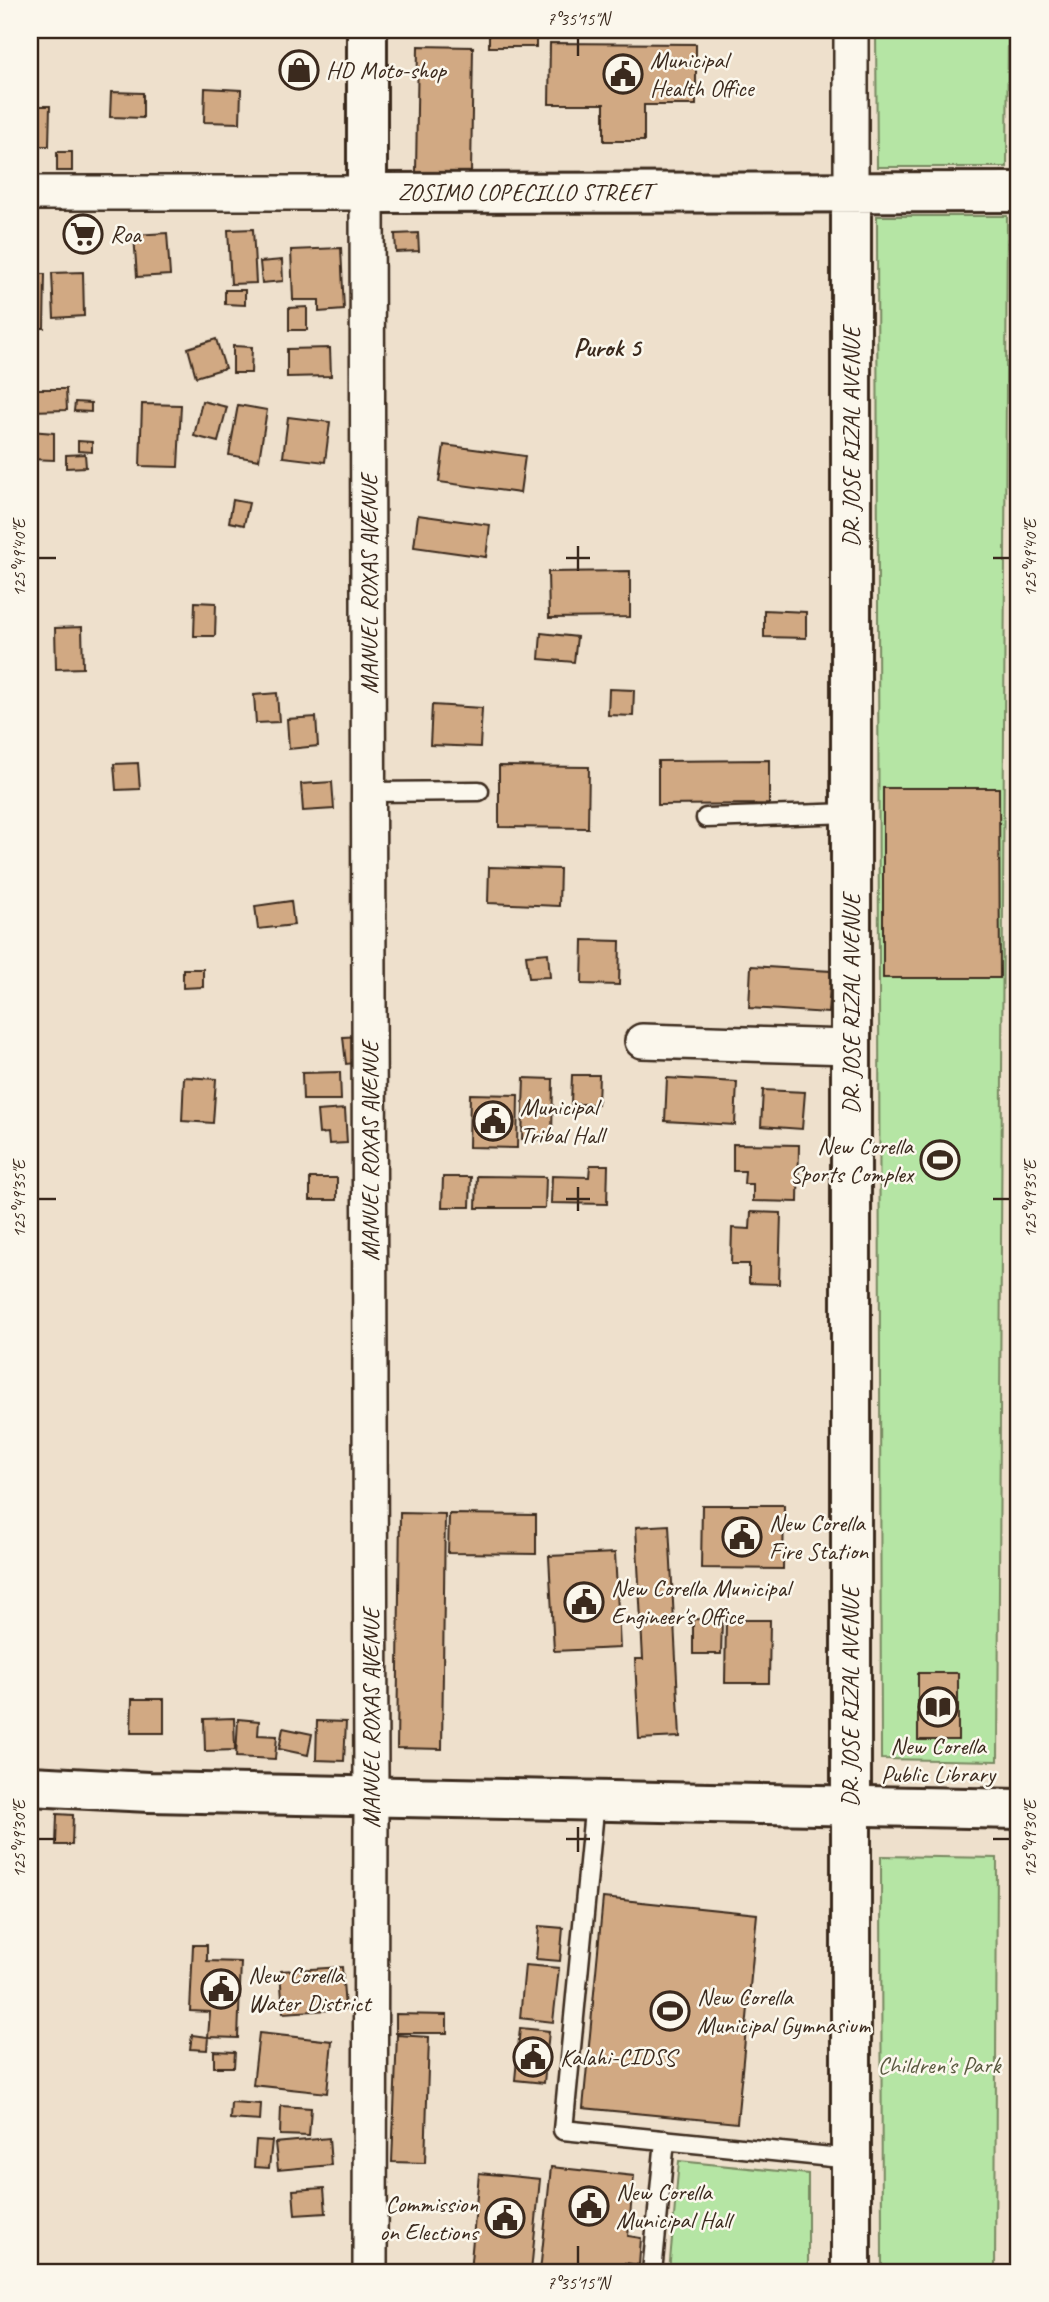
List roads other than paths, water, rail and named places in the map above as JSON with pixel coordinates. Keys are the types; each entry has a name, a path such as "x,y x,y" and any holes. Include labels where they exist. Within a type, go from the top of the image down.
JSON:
{"main road":[{"name":"MANUEL ROXAS AVENUE","path":"367,30 367,192"},
{"name":"DR. JOSE RIZAL AVENUE","path":"851,191 851,2272"},
{"name":"ZOSIMO LOPECILLO STREET","path":"367,192 1019,192"},
{"path":"30,1786 149,1792 1019,1809"}],"street":[{"name":"DR. JOSE RIZAL AVENUE","path":"851,30 851,191"},
{"name":"ZOSIMO LOPECILLO STREET","path":"30,194 367,192"},
{"name":"MANUEL ROXAS AVENUE","path":"367,192 370,2272"},
{"path":"642,1041 851,1047"}],"lane":[{"path":"369,792 479,791"},
{"path":"706,818 851,813"},
{"path":"595,1801 563,2130 851,2159"},
{"path":"652,2272 666,2140"}],"place":[{"name":"HD Moto-shop","path":"299,70"},
{"name":"Municipal Health Office","path":"623,74"},
{"name":"Roa","path":"83,234"},
{"name":"Municipal Tribal Hall","path":"493,1121"},
{"name":"New Corella Sports Complex","path":"940,1160"},
{"name":"New Corella Fire Station","path":"742,1537"},
{"name":"New Corella Municipal Engineer's Office","path":"584,1602"},
{"name":"New Corella Public Library","path":"938,1707"},
{"name":"New Corella Water District","path":"221,1989"},
{"name":"New Corella Municipal Gymnasium","path":"670,2011"},
{"name":"Kalahi-CIDSS","path":"533,2057"},
{"name":"New Corella Municipal Hall","path":"589,2206"},
{"name":"Commission on Elections","path":"505,2218"}],"district":[{"name":"Purok 5","path":"607,347"}],"park label":[{"name":"Children's Park","path":"939,2065"}]}
